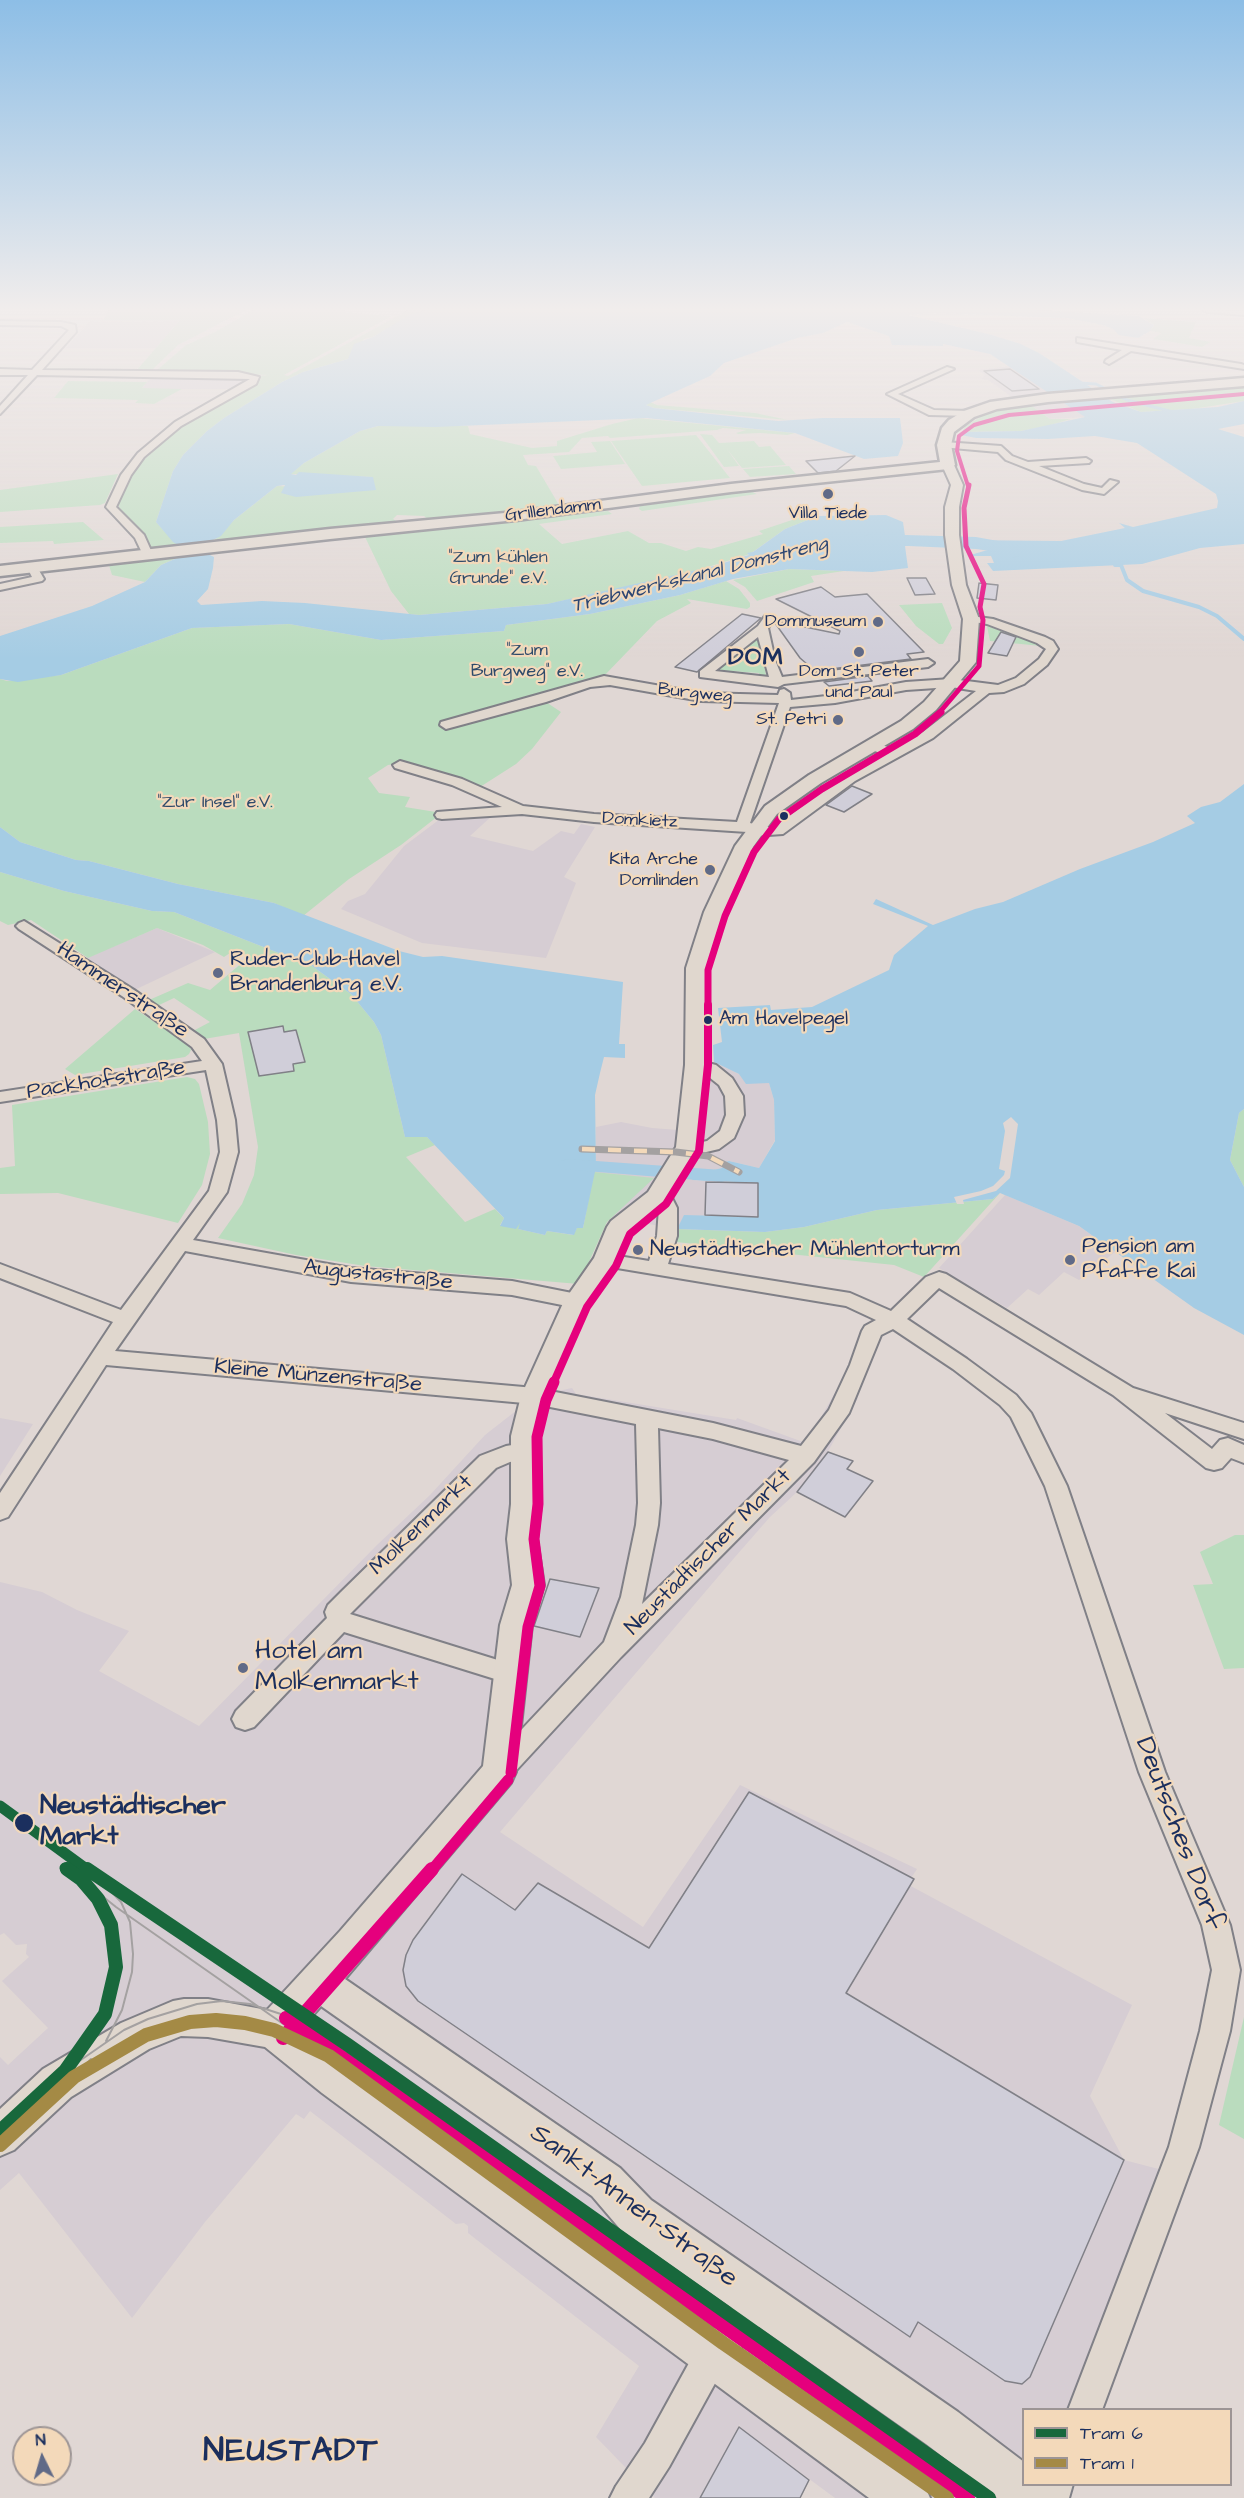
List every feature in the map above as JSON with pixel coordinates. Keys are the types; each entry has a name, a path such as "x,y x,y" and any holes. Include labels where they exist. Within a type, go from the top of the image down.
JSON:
{"main road":[{"path":"948,465 944,445 946,431 950,427"},
{"name":"Grillendamm","path":"0,571 516,516 741,487 948,465"}],"street":[{"path":"153,554 111,507 126,475 141,455 175,427"},
{"path":"944,445 996,448 1004,451 1009,458 1082,487 1104,491 1113,482"},
{"path":"1026,464 1086,461"},
{"path":"751,829 780,802 907,725 930,706 968,662 972,585 954,546 952,507 957,485 948,465"},
{"path":"0,587 38,579 32,567"},
{"path":"969,613 1041,640 1049,644 1052,649 1043,662 1020,681 1000,689 986,689"},
{"path":"499,1772 516,1625 528,1586 522,1539 526,1504 525,1436 535,1396 577,1301 606,1260 621,1227 662,1190 683,1155 691,1131 696,1065 696,968 714,912 751,829 782,692 766,622 704,674 782,692 888,668 928,663"},
{"path":"888,668 906,686"},
{"name":"Burgweg","path":"446,725 547,698 589,683 605,681 701,698 782,692 835,699 906,686 951,682 986,689"},
{"name":"Domkietz","path":"442,815 522,810 594,818 778,831 850,778 928,735 986,689"},
{"path":"874,746 894,754"},
{"name":"Domkietz","path":"400,765 438,775 522,810"},
{"name":"Hammerstraße","path":"0,1511 125,1318 218,1192 229,1152 226,1120 213,1064 198,1043 24,926"},
{"name":"Packhofstraße","path":"0,1097 213,1064"},
{"path":"683,1155 713,1145 728,1134 735,1115 734,1096 726,1082 710,1069 696,1065"},
{"path":"657,1268 667,1237 668,1208 662,1190"},
{"name":"Augustastraße","path":"179,1244 309,1269 351,1275 512,1288 577,1301"},
{"name":"Deutsches Dorf","path":"606,1260 850,1300 894,1320 960,1364 1008,1400 1020,1413 1056,1486 1152,1772 1212,1914 1226,1970 1215,2031 1184,2147 1084,2408"},
{"path":"0,1271 125,1318"},
{"name":"Neustädtischer Markt","path":"274,2030 499,1772 612,1650 806,1456 838,1413 860,1365 872,1331 894,1320 933,1282 939,1279 1121,1390"},
{"name":"Kleine Münzenstraße","path":"100,1357 535,1396"},
{"path":"1121,1390 1238,1440 1214,1462 1121,1390"},
{"name":"Neustädtischer Markt","path":"535,1396 713,1431 806,1456"},
{"name":"Neustädtischer Markt","path":"612,1650 633,1597 647,1525 650,1503 647,1419"},
{"name":"Molkenmarkt","path":"245,1719 340,1621 337,1612 349,1599 488,1462 506,1454 525,1451"},
{"path":"340,1621 511,1674"},
{"name":"Sankt-Annen-Straße","path":"318,1982 606,2182 636,2215 942,2428 1034,2498"},
{"path":"0,2136 57,2083 135,2036 178,2019 208,2018 274,2030 336,2079 907,2498"},
{"path":"628,2498 657,2455 712,2355 741,2323 758,2299"}],"shaded area":[{"path":"494,814 470,836 533,851 561,831 574,834 581,824 595,827 564,877 576,883 546,958 422,943 341,909 348,901 365,894 404,846 440,819"},
{"path":"157,928 215,952 128,993 79,961"},
{"path":"714,1062 739,1074 769,1083 774,1100 775,1140 759,1168 729,1161 722,1168 705,1172 692,1180 758,1183 758,1217 705,1215 677,1229 586,1213 596,1167 596,1127 621,1122 652,1128 691,1131 696,1065"},
{"path":"1005,1195 1079,1226 1115,1252 1079,1280 1064,1272 1039,1295 1028,1289 1007,1308 939,1268"},
{"path":"572,1388 576,1394 736,1420 737,1418 806,1443 836,1391 858,1398 827,1453 797,1492 770,1517 735,1557 500,1832 643,1927 740,1785 917,1869 907,1884 1132,2005 1090,2096 1124,2160 1174,2173 1085,2408 1022,2408 1022,2486 1028,2486 1051,2498 835,2498 740,2428 740,2424 700,2498 655,2498 596,2437 639,2366 468,2233 468,2226 464,2223 456,2224 310,2111 304,2119 296,2114 205,2222 132,2318 19,2173 0,2190 0,2057 8,2065 48,2028 2,1981 29,1957 26,1954 27,1944 16,1945 4,1933 0,1935 0,1582 42,1592 77,1610 129,1631 99,1671 199,1726 377,1545 430,1495 485,1435 535,1396"},
{"path":"0,1418 33,1424 0,1476"}],"green space":[{"path":"180,427 213,427 183,455 173,471 156,522 178,545 177,558 161,565 145,582 112,575 108,562 153,550 140,537 119,507 119,502 137,466"},
{"path":"376,427 468,427 470,434 532,448 557,446 557,441 604,427 728,427 795,433 787,435 738,434 736,433 746,430 723,428 610,438 608,436 582,438 569,452 523,455 528,465 536,466 559,505 429,520 424,516 397,515 393,519 400,523 211,544 234,520 277,486 375,490 372,477 290,474 304,463 360,431"},
{"path":"965,427 1045,427 1021,431 962,432"},
{"path":"700,434 712,435 719,443 754,441 759,447 770,446 786,465 742,468 727,449 739,466 724,467"},
{"path":"696,435 730,478 642,486 611,441"},
{"path":"610,441 625,464 561,469 553,456 597,452 591,442"},
{"path":"789,466 796,474 750,477 743,469"},
{"path":"118,474 105,503 100,505 0,512 0,490"},
{"path":"750,491 757,494 642,511 639,509 640,506"},
{"name":"\"Zum kühlen Grunde\" e.V.","path":"608,511 612,514 539,524 562,544 628,531 649,543 661,543 686,551 698,547 711,549 763,534 759,531 807,515 818,516 785,529 750,554 682,575 547,604 419,615 409,614 391,591 365,537"},
{"path":"83,522 104,540 54,544 53,541 0,543 0,527"},
{"path":"789,569 844,571 811,576 814,582 757,601 745,587 733,580"},
{"path":"726,581 739,589 750,603 750,607 747,609 687,599 691,603 657,621 602,678 517,704 491,706 520,707 543,700 561,712 532,749 516,764 480,787 442,772 404,763 388,765 368,778 379,793 410,797 405,807 442,813 401,845 349,879 303,916 274,903 178,884 89,861 76,860 20,842 0,827 0,679 7,681 61,675 192,628 289,624 381,640 504,631 506,625 590,614 680,595"},
{"path":"942,603 952,628 943,644 939,644 916,626 899,605"},
{"path":"987,626 1037,642 1041,646 990,641"},
{"path":"755,637 758,638 766,675 759,677 759,673 730,671 728,674 712,673 725,660 729,660"},
{"path":"0,872 64,891 152,911 174,912 312,966 351,994 374,1022 381,1035 405,1137 427,1137 435,1145 406,1157 465,1222 495,1209 504,1218 500,1225 521,1223 518,1229 545,1235 547,1231 573,1235 577,1228 583,1228 594,1172 654,1178 607,1222 579,1284 365,1266 296,1255 218,1238 242,1204 254,1175 258,1147 239,1033 204,1039 193,1031 210,1022 174,998 157,1006 149,1000 188,983 210,990 250,956 233,951 224,957 203,945 157,928 88,958 31,920 8,925 0,921"},
{"path":"135,1009 189,1045 191,1050 189,1054 185,1057 75,1075 65,1069"},
{"path":"187,1077 195,1079 199,1084 208,1122 210,1154 202,1185 178,1223 58,1193 0,1194 0,1168 15,1166 12,1105"},
{"path":"1244,1109 1244,1187 1230,1160 1239,1113"},
{"path":"1000,1193 924,1277 894,1265 676,1242 677,1229 765,1232 804,1227 877,1210 993,1199"},
{"path":"1235,1535 1244,1535 1244,1668 1224,1669 1193,1585 1213,1584 1200,1552"},
{"path":"1244,2017 1244,2139 1219,2125"}],"water":[{"path":"213,427 376,427 360,431 304,463 291,474 296,475 299,472 373,477 376,490 296,497 281,493 285,485 277,486 234,520 221,536 211,541 208,554 214,557 213,568 208,589 197,601 201,605 262,601 305,603 419,615 547,604 714,566 749,555 747,553 753,552 785,529 818,516 886,515 903,522 905,536 919,536 921,546 905,546 908,568 872,572 789,569 733,579 680,595 590,614 506,625 504,631 381,640 289,624 192,628 61,675 18,682 0,679 0,636 92,606 145,582 161,565 177,558 178,545 156,522 173,471 183,455"},
{"path":"731,427 901,427 903,443 898,456 864,459 795,433"},
{"path":"1041,427 1231,427 1218,429 1244,437 1244,544 1200,548 1142,564 993,571 987,563 994,563 991,556 967,556 991,549 964,546 963,540 1061,541 1125,528 1119,523 1133,527 1217,508 1216,494 1137,443 1095,436 1048,439 976,438 961,435 962,432 1021,431"},
{"path":"1244,784 1244,1109 1239,1113 1230,1160 1244,1187 1244,1335 1194,1308 1079,1226 1000,1193 993,1199 877,1210 804,1227 765,1232 677,1229 684,1215 758,1217 757,1183 692,1180 697,1170 704,1169 705,1172 722,1168 725,1165 721,1163 729,1161 759,1168 775,1141 774,1100 769,1083 746,1084 739,1074 714,1062 713,1045 722,1042 718,1008 770,1005 771,1010 812,1007 889,970 894,955 928,926 873,904 876,899 933,925 975,909 1003,902 1195,823 1187,816 1201,807 1220,802"},
{"path":"0,827 20,842 76,860 89,861 178,884 274,903 399,951 423,957 442,956 623,982 619,1044 625,1044 625,1058 604,1057 600,1073 595,1095 596,1167 583,1228 577,1228 574,1235 547,1231 545,1235 518,1229 520,1223 516,1229 500,1226 504,1218 427,1137 405,1137 381,1035 374,1022 351,994 312,966 174,912 152,911 64,891 0,872"}],"pier":[{"path":"1011,1117 1018,1124 1010,1178 996,1191 963,1200 964,1204 957,1204 954,1197 993,1186 1004,1175 1005,1171 999,1169 1005,1131 1003,1123"}],"building":[{"path":"855,456 836,471 818,473 806,461"},
{"path":"907,578 926,578 935,594 915,595"},
{"path":"979,583 998,585 996,600 977,598"},
{"path":"821,587 835,597 867,594 924,652 907,654 911,659 815,671 800,658 775,623 776,621 839,634 840,631 776,599"},
{"path":"742,614 761,618 697,672 675,667"},
{"path":"1001,632 1016,637 1007,656 988,653"},
{"path":"868,676 872,681 829,686 824,682"},
{"path":"852,786 872,794 844,812 826,805"},
{"path":"283,1026 284,1032 296,1030 305,1062 293,1064 294,1071 259,1076 248,1032"},
{"path":"706,1182 758,1183 758,1217 705,1215"},
{"path":"828,1452 853,1461 847,1469 873,1481 845,1517 797,1492"},
{"path":"550,1579 599,1588 580,1637 534,1626"},
{"path":"749,1792 914,1879 846,1993 1124,2160 1030,2377 1022,2384 1005,2381 918,2322 910,2337 418,2001 406,1986 403,1970 406,1955 413,1940 462,1874 515,1910 538,1883 649,1948"},
{"path":"739,2427 809,2480 800,2498 700,2498"}],"waterway":[{"name":"Triebwerkskanal Domstreng","path":"871,540 976,543 1002,547 1012,552"},
{"path":"1115,565 1121,565 1127,580 1143,591 1199,607 1217,616 1244,639"},
{"path":"568,1165 722,1176"}],"tram line":[{"name":"6","path":"0,1806 117,1891 348,2045 989,2498"},
{"name":"6","path":"0,2131 65,2071 105,2014 109,1998 116,1967 111,1925 98,1899 81,1879 65,1868"},
{"path":"93,1872 121,1902 127,1914"},
{"path":"81,1879 127,1914"},
{"path":"106,2041 122,2010 132,1972 130,1922 127,1914"},
{"path":"127,1914 259,2007"},
{"path":"65,2071 124,2030 148,2019 197,2004 222,2001 259,2007"},
{"path":"259,2007 287,2016 348,2045"},
{"path":"259,2007 329,2056"},
{"name":"1","path":"0,2145 74,2077 146,2035 190,2022 216,2020 245,2023 274,2030 329,2056 723,2343 947,2498"},
{"path":"74,2077 91,2059"}],"railway":[{"path":"582,1149 676,1152 708,1156 739,1172"}],"transit line":[{"path":"511,1773 528,1627 540,1586 534,1539 538,1504 537,1437 546,1400 587,1307 616,1266 630,1234 666,1204 699,1151 708,1065 708,970 725,916 754,852 779,819 822,789 915,734 938,715 979,666 983,620 980,607 984,584 966,546 964,508 969,484 957,451 959,436 972,427"},
{"path":"283,2038 362,1951 508,1780"},
{"path":"286,2018 968,2498"}],"place":[{"name":"Villa Tiede","path":"828,494"},
{"name":"Dommuseum","path":"878,622"},
{"name":"Dom St. Peter und Paul","path":"859,652"},
{"name":"St. Petri","path":"838,720"},
{"name":"Kita Arche Domlinden","path":"710,870"},
{"name":"Ruder-Club-Havel Brandenburg e.V.","path":"218,973"},
{"name":"Am Havelpegel","path":"708,1020"},
{"name":"Neustädtischer Mühlentorturm","path":"638,1250"},
{"name":"Pension am Pfaffe Kai","path":"1070,1260"},
{"name":"Hotel am Molkenmarkt","path":"243,1668"},
{"name":"Neustädtischer Markt","path":"24,1823"}],"district":[{"name":"DOM","path":"756,659"},
{"name":"NEUSTADT","path":"291,2453"}],"park label":[{"name":"\"Zum Burgweg\" e.V.","path":"527,661"},
{"name":"\"Zur Insel\" e.V.","path":"215,803"}]}
